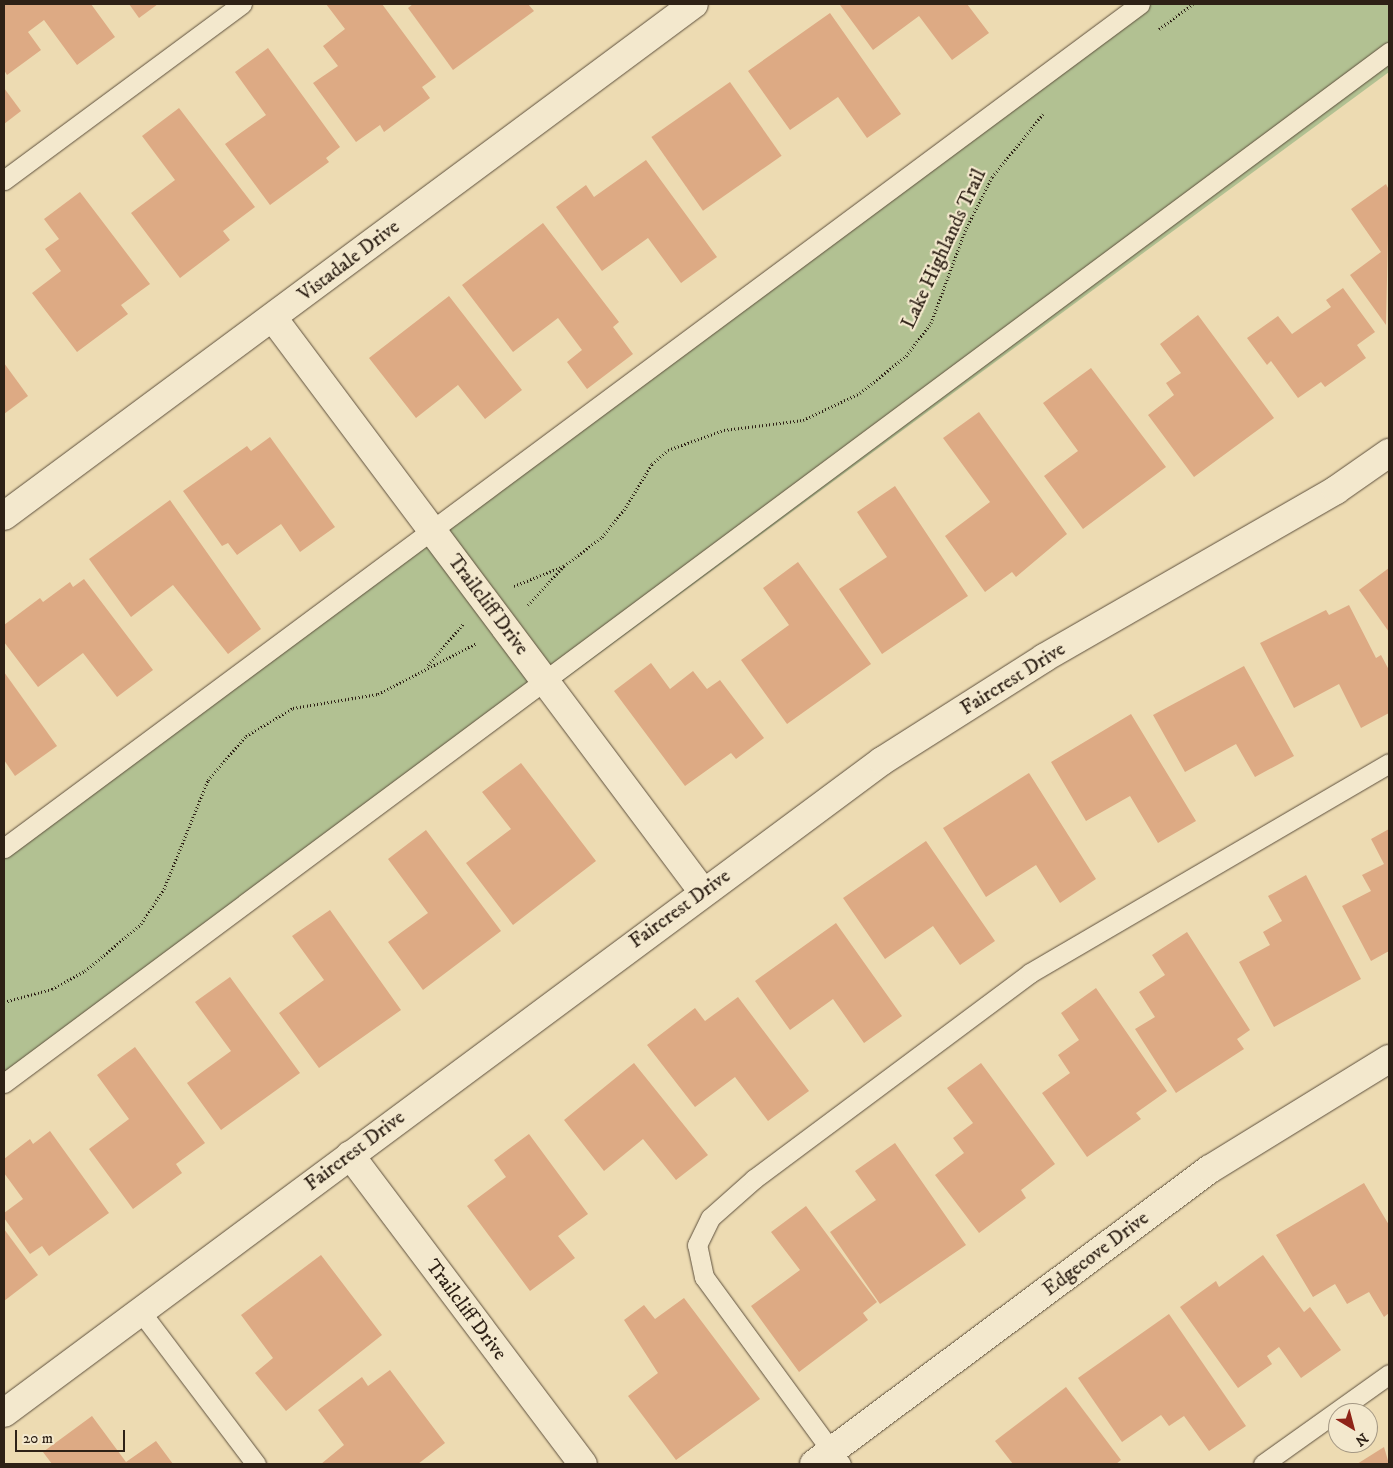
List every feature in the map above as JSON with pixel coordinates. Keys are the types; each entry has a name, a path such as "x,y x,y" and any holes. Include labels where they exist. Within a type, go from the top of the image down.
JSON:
{"street":[{"name":"Vistadale Drive","path":"4,516 694,4"},
{"name":"Trailcliff Drive","path":"273,318 703,892"},
{"name":"Faircrest Drive","path":"4,1413 703,892 882,761 1044,658 1336,490 1389,453"},
{"name":"Edgecove Drive","path":"828,1460 1210,1169 1389,1059"},
{"name":"Trailcliff Drive","path":"350,1155 583,1464"}],"lane":[{"path":"4,180 242,4"},
{"path":"4,848 1140,4"},
{"path":"4,1082 1389,52"},
{"path":"828,1460 704,1276 697,1245 710,1218 754,1179 1030,973 1389,763"},
{"path":"141,1312 256,1464"},
{"path":"1263,1464 1389,1374"}],"path":[{"path":"1155,31 1193,4"},
{"name":"Lake Highlands Trail","path":"564,566 602,537 624,510 652,464 668,450 724,430 803,420 860,393 906,356 931,323 965,231 992,177 1050,107"},
{"path":"4,1002 52,989 85,972 141,924 164,889 208,780 246,736 293,708 378,694 428,665"}],"green space":[{"path":"1139,4 1389,4 1389,72 4,1092 4,852"}],"building":[{"path":"4,4 91,4 115,37 77,65 44,20 28,32 41,50 7,75 4,70"},
{"path":"129,4 158,4 139,18"},
{"path":"326,4 382,4 436,77 422,87 430,98 384,132 380,125 356,142 313,83 338,66 323,46 345,29"},
{"path":"413,4 528,4 534,11 453,70 408,8"},
{"path":"967,4 989,33 952,60 919,16 873,50 840,5"},
{"path":"830,13 901,114 867,138 838,97 790,130 748,71"},
{"path":"268,48 340,147 326,158 329,162 270,205 225,144 266,115 235,72"},
{"path":"730,82 782,156 703,211 651,137"},
{"path":"4,88 21,111 4,124"},
{"path":"179,108 255,207 223,231 230,240 180,278 131,213 175,180 142,136"},
{"path":"646,160 717,257 681,283 648,238 602,271 556,207 586,185 594,197"},
{"path":"1386,184 1389,190 1386,325 1350,275 1381,252 1351,209"},
{"path":"80,192 150,284 121,305 128,314 77,352 32,293 61,271 45,249 59,239 44,219"},
{"path":"543,223 619,322 613,327 633,354 587,389 567,362 582,350 558,318 513,352 462,285"},
{"path":"1343,288 1375,332 1357,345 1366,358 1325,387 1321,382 1298,398 1271,361 1267,365 1247,338 1278,316 1292,334 1331,307 1326,300"},
{"path":"449,296 522,390 485,419 458,385 416,418 369,358"},
{"path":"1198,315 1274,418 1194,477 1148,415 1174,395 1166,383 1181,373 1160,344"},
{"path":"4,363 28,396 4,414"},
{"path":"1091,368 1166,467 1083,529 1044,476 1078,451 1043,403"},
{"path":"979,412 1067,534 1016,577 1012,572 985,592 945,536 990,502 943,438"},
{"path":"270,437 335,527 300,552 281,524 237,555 228,543 222,546 183,491 247,446 251,451"},
{"path":"895,486 968,596 882,654 839,589 887,557 857,512"},
{"path":"170,500 261,629 228,654 173,585 131,617 89,559"},
{"path":"798,562 871,664 787,724 741,660 789,625 763,588"},
{"path":"1389,568 1389,632 1359,590"},
{"path":"84,579 153,670 117,697 83,653 38,687 4,642 4,625 40,598 43,602 70,582 73,587"},
{"path":"1349,605 1376,658 1381,655 1389,670 1389,713 1361,728 1339,684 1294,708 1260,643 1326,610 1329,615"},
{"path":"651,663 670,689 693,671 707,689 720,680 764,738 736,759 731,753 685,786 614,691"},
{"path":"1244,666 1294,756 1255,777 1236,744 1185,772 1153,715"},
{"path":"4,672 57,746 15,776 4,760"},
{"path":"1131,714 1196,821 1158,843 1130,796 1086,821 1051,762"},
{"path":"521,763 596,861 513,925 466,863 511,829 482,792"},
{"path":"1029,773 1096,879 1060,903 1036,865 986,897 943,828"},
{"path":"1389,829 1389,951 1371,961 1342,906 1371,891 1362,875 1384,864 1371,839"},
{"path":"426,830 501,931 423,990 388,942 428,913 388,859"},
{"path":"926,841 995,941 960,965 933,926 885,959 843,898"},
{"path":"1306,875 1361,979 1274,1027 1239,962 1270,945 1263,932 1282,921 1268,896"},
{"path":"330,910 401,1010 319,1068 279,1013 324,980 292,936"},
{"path":"836,923 902,1016 864,1043 833,999 790,1030 755,981"},
{"path":"1187,932 1250,1030 1237,1039 1244,1049 1176,1093 1135,1029 1155,1017 1139,992 1165,975 1152,955"},
{"path":"230,977 300,1073 221,1130 187,1083 231,1051 195,1002"},
{"path":"1096,988 1167,1091 1136,1113 1141,1119 1087,1157 1042,1093 1070,1073 1058,1055 1079,1040 1061,1013"},
{"path":"738,997 809,1091 768,1121 735,1077 695,1107 647,1045 695,1008 705,1021"},
{"path":"135,1047 205,1143 176,1164 182,1173 133,1209 89,1149 129,1119 97,1075"},
{"path":"634,1063 708,1155 676,1180 643,1139 604,1171 564,1120"},
{"path":"981,1063 1055,1164 1021,1190 1026,1198 979,1233 935,1175 964,1153 953,1138 973,1123 947,1088"},
{"path":"50,1131 109,1213 49,1256 42,1246 30,1254 4,1218 4,1213 23,1199 4,1173 4,1159 30,1139 33,1144"},
{"path":"529,1134 588,1214 558,1236 575,1258 530,1291 467,1206 506,1177 494,1160"},
{"path":"895,1143 966,1245 880,1304 830,1232 876,1200 855,1171"},
{"path":"1364,1183 1389,1225 1389,1313 1384,1317 1369,1292 1347,1304 1335,1284 1313,1297 1276,1235"},
{"path":"806,1206 877,1302 863,1313 868,1320 799,1372 751,1306 800,1270 771,1232"},
{"path":"4,1229 38,1275 4,1301"},
{"path":"321,1255 382,1335 286,1411 255,1373 273,1358 241,1315"},
{"path":"1263,1255 1304,1312 1310,1307 1341,1350 1301,1378 1279,1347 1267,1356 1272,1364 1238,1388 1180,1307 1216,1281 1219,1287"},
{"path":"684,1298 760,1399 676,1460 628,1396 658,1373 624,1320 644,1305 655,1319"},
{"path":"1169,1314 1246,1426 1209,1451 1184,1416 1169,1426 1161,1415 1122,1442 1078,1378"},
{"path":"390,1370 445,1443 418,1464 321,1464 344,1445 318,1410 362,1377 368,1386"},
{"path":"1066,1387 1121,1460 1116,1464 1013,1464 995,1441"},
{"path":"92,1416 126,1462 156,1441 173,1464 52,1464 43,1452"},
{"path":"1384,1447 1389,1464 1357,1464 1374,1453 1378,1453 1378,1451"}]}
